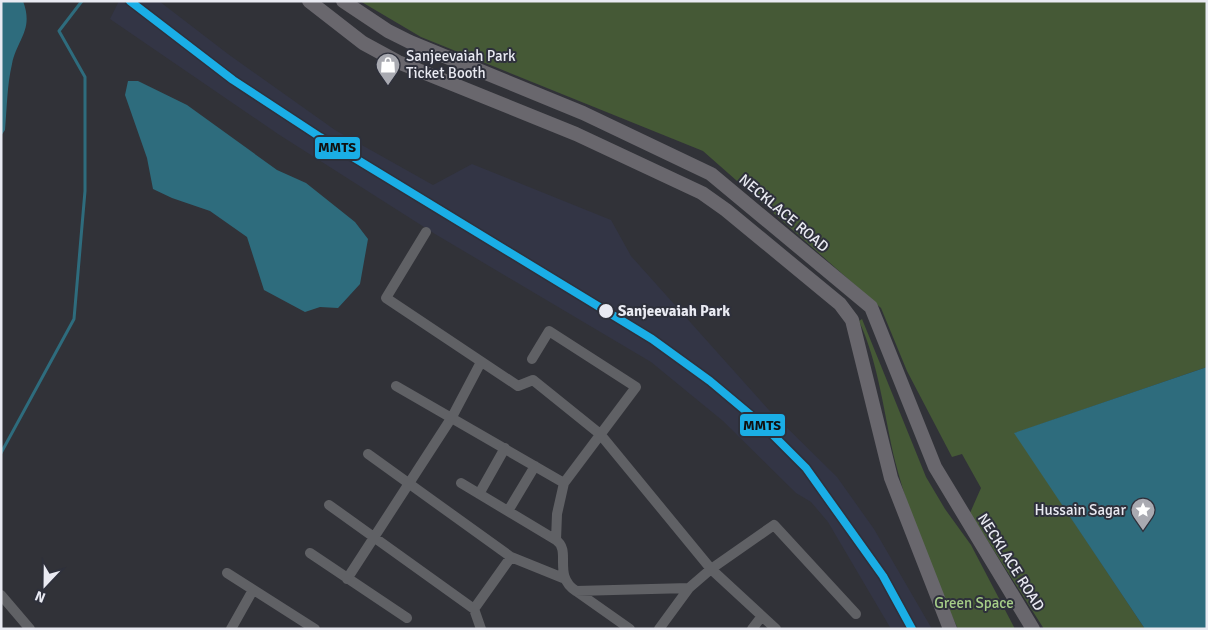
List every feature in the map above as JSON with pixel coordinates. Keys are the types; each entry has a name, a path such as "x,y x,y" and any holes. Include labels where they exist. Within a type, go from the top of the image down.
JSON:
{"main road":[{"path":"309,1 363,43 398,62 576,134 702,193 726,210 840,304 852,320 891,478 950,629"},
{"name":"NECKLACE ROAD","path":"343,1 388,31 583,113 711,174 872,307 934,467 1033,629"},
{"path":"375,50 388,31"},
{"path":"702,193 711,174"},
{"path":"852,320 872,307"}],"street":[{"path":"426,232 386,298 518,386 532,380 600,434 711,569 776,629"},
{"path":"532,359 550,331 636,388 564,483 557,514 556,540"},
{"path":"347,579 372,537 452,417 481,362"},
{"path":"396,386 564,483"},
{"path":"479,494 505,448"},
{"path":"368,454 511,557 563,578 576,591 630,629"},
{"path":"508,511 535,466"},
{"path":"461,483 556,540 562,547 563,578"},
{"path":"329,505 474,609 481,629"},
{"path":"659,629 689,588 711,569 774,525 856,614"},
{"path":"310,553 407,618"},
{"path":"474,609 511,557"},
{"path":"227,573 311,628"},
{"path":"576,591 689,588"},
{"path":"231,629 254,590"},
{"path":"1,595 30,629"},
{"path":"752,629 762,616"}],"shaded area":[{"path":"119,1 159,1 228,54 335,130 433,185 472,164 611,220 631,256 768,409 837,477 874,529 932,629 891,629 828,522 811,502 796,493 723,421 651,362 435,234 278,134 110,19"}],"green space":[{"path":"360,1 1207,1 1207,367 1015,433 1145,629 1044,629 970,513 981,488 962,454 952,457 907,371 881,308 703,151 421,37"},
{"name":"Green Space","path":"862,319 926,477 945,509 971,545 1015,629 958,629 923,546 901,483 872,355 859,321"}],"water":[{"path":"1,1 23,1 27,20 10,72 5,130 1,136"},
{"path":"128,81 138,81 187,105 277,170 306,183 355,222 368,239 360,284 338,308 320,307 305,312 264,290 247,237 210,211 172,198 153,189 147,158 125,95"},
{"name":"Hussain Sagar","path":"1207,367 1207,629 1145,629 1014,433"}],"waterway":[{"path":"1,453 74,319 85,191 85,77 59,31 82,1"}],"transit line":[{"name":"MMTS","path":"130,1 233,80 320,137 652,339 710,381 766,428 806,468 883,576 912,629"}],"place":[{"name":"Sanjeevaiah Park Ticket Booth","path":"388,86"},
{"name":"Sanjeevaiah Park","path":"606,311"},
{"name":"Hussain Sagar","path":"1143,531"}]}
